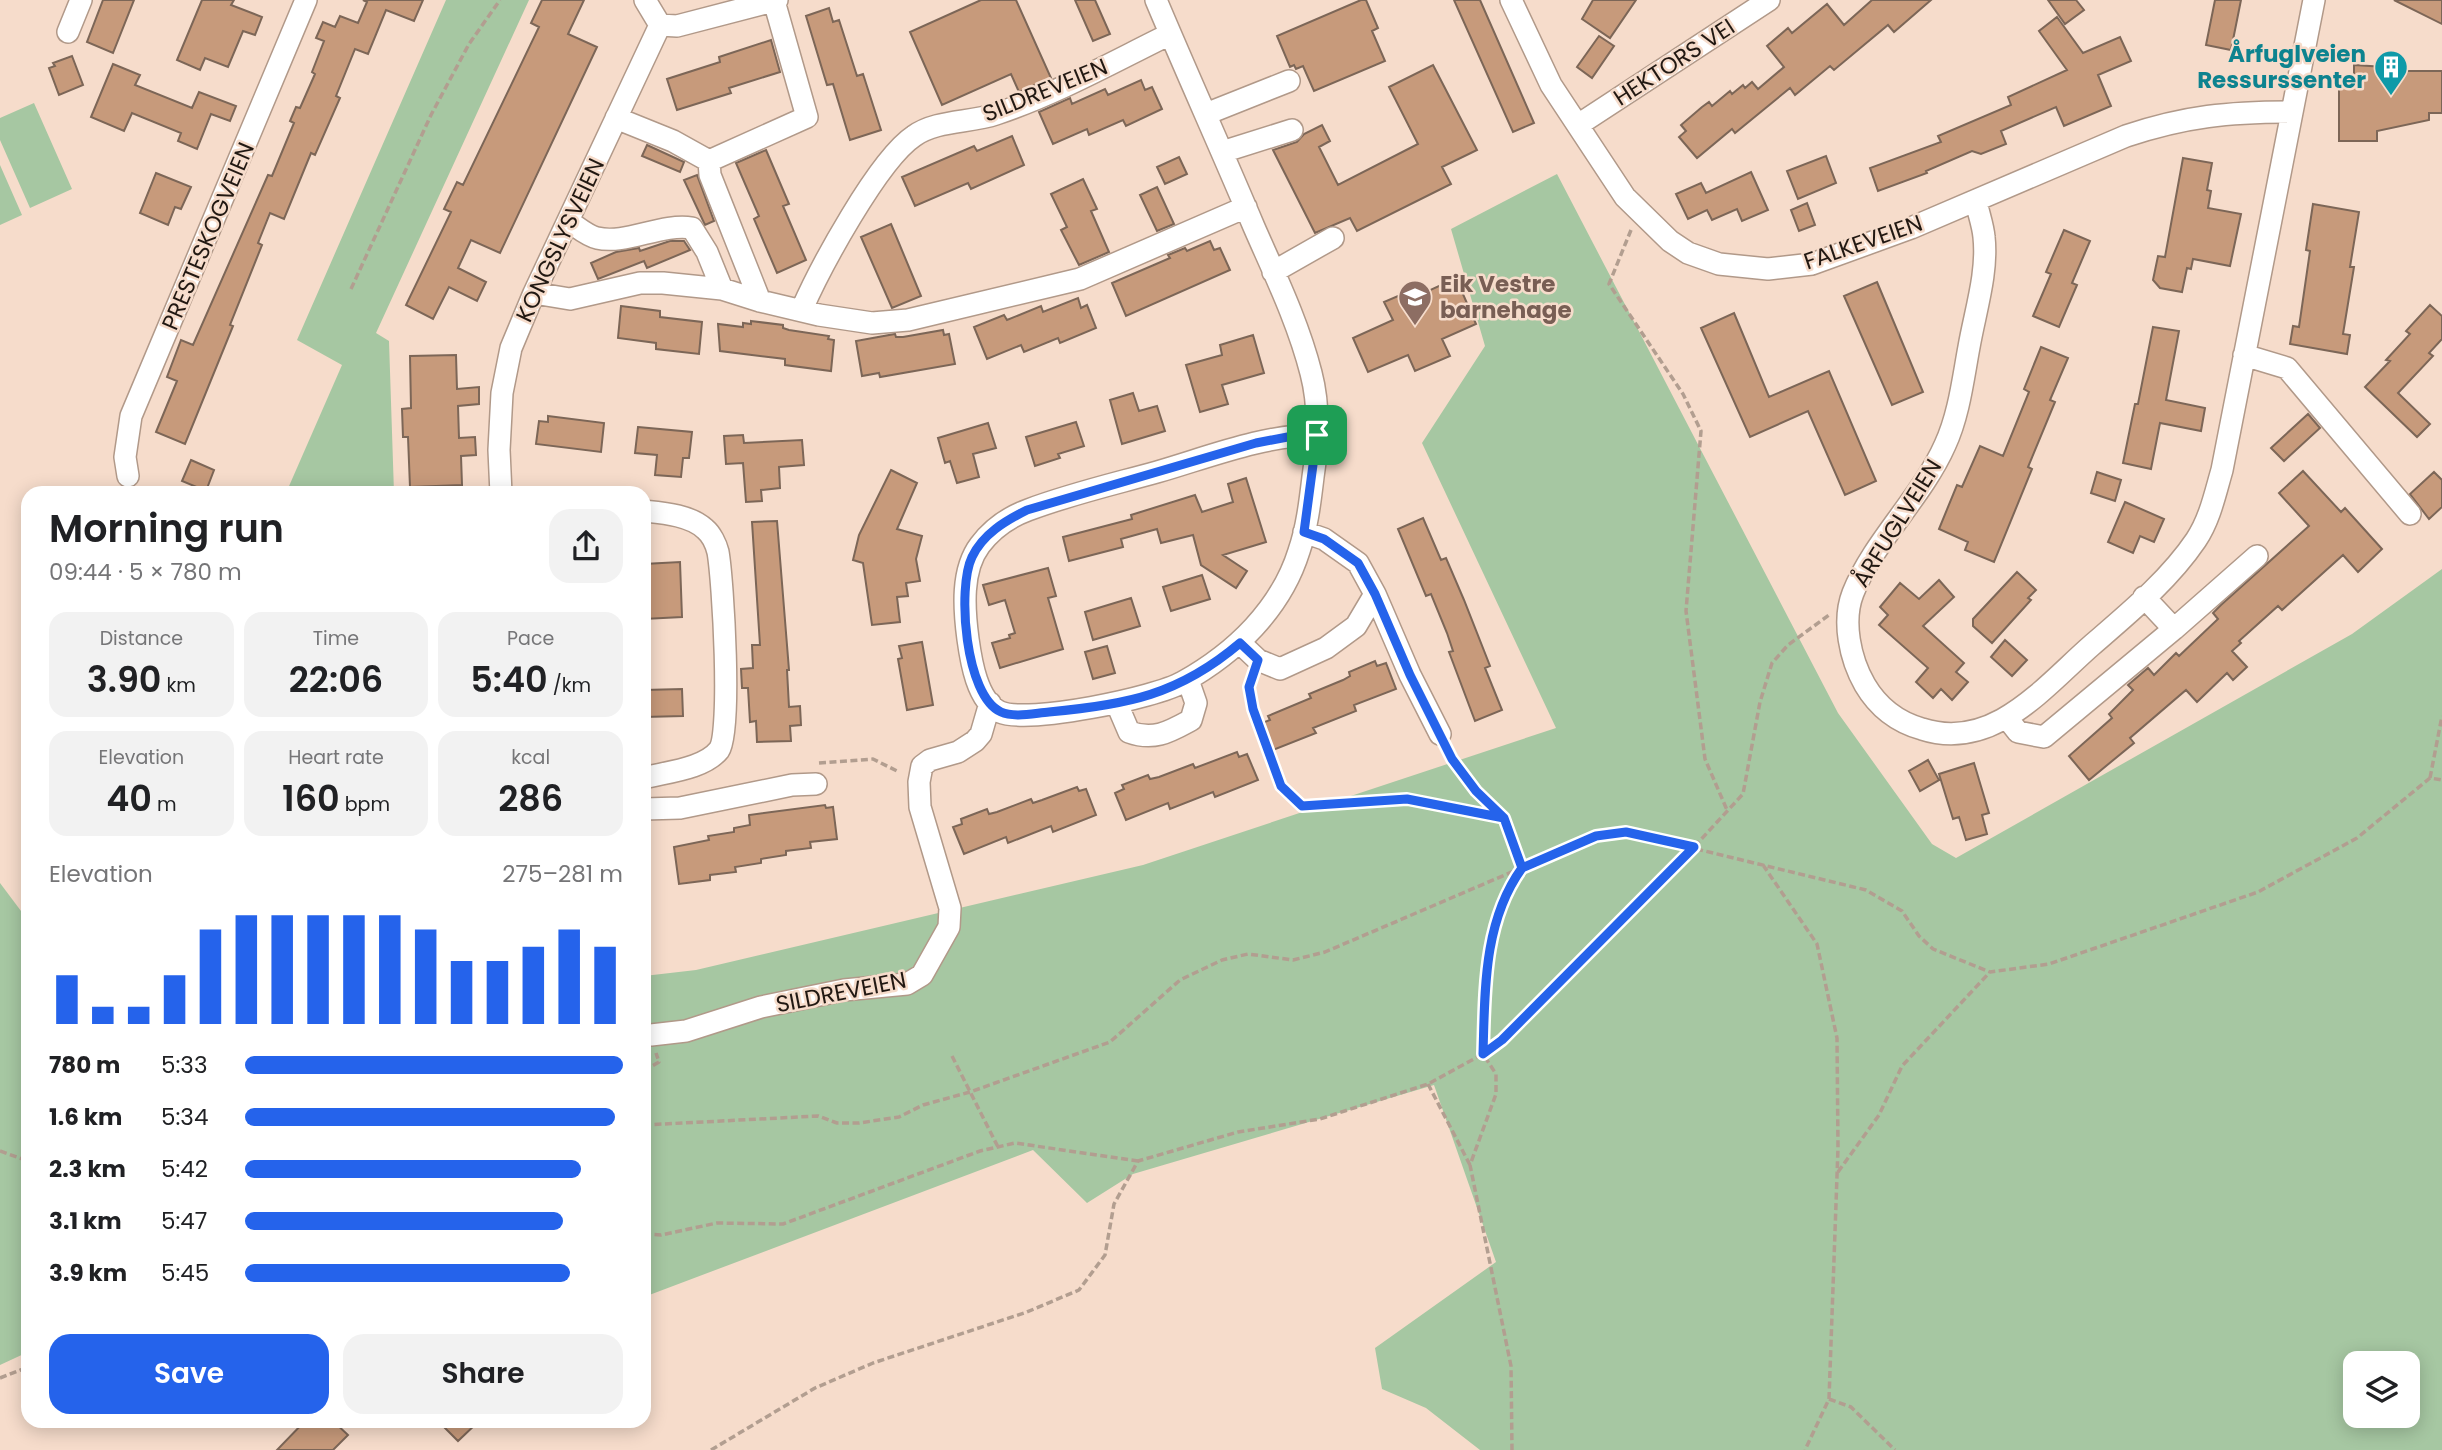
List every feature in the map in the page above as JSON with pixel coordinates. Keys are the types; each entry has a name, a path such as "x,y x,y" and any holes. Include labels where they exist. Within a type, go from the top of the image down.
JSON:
{"street":[{"path":"68,32 81,0"},
{"name":"PRESTESKOGVEIEN","path":"128,476 125,457 131,416 306,0"},
{"path":"645,0 660,25 677,26 776,0 807,117 709,161"},
{"path":"1156,0 1292,315 1311,373 1317,435 1304,532 1295,563 1276,599 1240,643 1188,680 1174,687 1117,704 1020,714 1001,712 990,703 974,670 966,620 967,573 972,557 992,531 1027,510 1256,443 1298,435 1317,435"},
{"name":"FALKEVEIEN","path":"1511,0 1551,85 1599,161 1639,213 1688,253 1719,264 1768,269 1812,264 1890,237 2126,136 2162,124 2228,112 2292,112"},
{"name":"HEKTORS VEI","path":"1578,125 1769,0"},
{"name":"ÅRFUGLVEIEN","path":"1976,201 1984,237 1984,263 1958,401 1946,443 1922,488 1870,562 1853,593 1850,608 1850,645 1864,684 1892,715 1906,724 1932,733 1966,734 1993,726 2007,718 2175,568 2204,525 2222,470 2314,0"},
{"name":"KONGSLYSVEIEN","path":"501,486 499,450 502,393 511,348 534,293 660,25"},
{"name":"SILDREVEIEN","path":"802,309 813,284 876,177 899,148 915,134 993,115 1023,104 1170,34"},
{"path":"1206,114 1289,81"},
{"path":"616,118 673,141 709,161"},
{"path":"1222,152 1292,130"},
{"path":"709,161 710,174 760,301"},
{"path":"534,293 570,299 640,283 722,289 819,315 872,323 908,320 1080,279 1246,207"},
{"path":"568,221 597,239 675,226 692,228 707,252 722,289"},
{"path":"1273,272 1333,239"},
{"path":"2244,355 2287,368 2410,514"},
{"path":"651,512 669,514 697,523 714,540 720,576 726,704 724,738 714,754 702,762 651,776"},
{"path":"1304,532 1324,539 1358,563 1440,734"},
{"path":"2007,718 2018,732 2044,737 2257,556"},
{"path":"1240,643 1258,660 1280,669 1326,648 1356,626 1375,594"},
{"path":"2144,597 2174,629"},
{"path":"1117,704 1129,732 1143,737 1164,735 1191,720 1196,703 1188,680"},
{"name":"SILDREVEIEN","path":"651,1035 686,1031 761,1007 844,990 907,984 922,975 949,927 950,908 920,807 919,782 922,766 930,760 958,752 975,741 981,734 990,703"},
{"path":"651,809 680,808 792,785 816,784"}],"path":[{"path":"351,289 431,115 469,44 500,0"},
{"path":"1639,213 1609,284 1683,394 1701,431 1686,611 1705,759 1727,810"},
{"path":"651,1235 661,1236 717,1223 783,1224 981,1151 1015,1143 1138,1161 1238,1132 1320,1119 1428,1084 1483,1054 1502,1040 1743,794 1760,702 1772,663 1788,645 1836,610 1850,608"},
{"path":"1258,660 1249,687 1253,709 1281,786 1302,806 1407,799 1504,818"},
{"path":"651,1125 818,1116 836,1123 859,1123 899,1116 923,1105 970,1092 1110,1042 1180,980 1222,960 1248,954 1293,960 1325,952 1596,836 1626,832 1866,890 1902,911 1933,949 1990,972 2049,964 2258,892 2357,838 2430,778 2442,716"},
{"path":"1440,734 1452,759 1476,791 1504,818 1522,868"},
{"path":"2430,778 2442,780"},
{"path":"1763,865 1817,944 1837,1038 1837,1174 1829,1399 1805,1450"},
{"path":"1470,1165 1496,1094 1496,1074 1483,1054 1490,938 1511,884 1522,868"},
{"path":"1837,1174 1879,1115 1902,1066 1990,972"},
{"path":"952,1056 998,1147"},
{"path":"1428,1084 1470,1165 1511,1366 1512,1450"},
{"path":"0,1150 21,1158"},
{"path":"711,1450 816,1388 873,1363 1027,1312 1079,1290 1105,1255 1114,1204 1138,1161"},
{"path":"0,1378 21,1370"},
{"path":"1829,1399 1851,1407 1895,1450"}],"green space":[{"path":"446,0 529,0 376,333 389,341 394,486 289,486 342,365 297,340"},
{"path":"34,103 72,189 30,208 0,140 0,118"},
{"path":"0,165 22,215 0,225"},
{"path":"1557,174 1838,713 1932,844 1956,858 2352,634 2442,569 2442,1450 1480,1450 1426,1408 1382,1389 1375,1348 1496,1262 1434,1085 1133,1174 1087,1203 1033,1150 651,1294 651,975 696,970 1143,865 1556,728 1422,443 1485,346 1451,229"},
{"path":"0,883 21,911 21,1355 0,1365"}],"building":[{"path":"103,0 134,0 113,53 87,42"},
{"path":"202,0 234,0 231,5 262,17 255,35 243,31 228,67 205,58 200,70 177,60"},
{"path":"363,0 423,0 414,21 386,10 368,54 355,49 336,96 340,98 315,155 311,153 284,219 270,213 258,243 262,245 230,325 233,326 185,444 156,432 177,381 167,377 181,340 193,345 268,175 272,176 294,123 290,121 296,107 300,108 315,74 312,72 324,41 316,38 323,22 335,27 340,16 358,23 367,2"},
{"path":"542,0 584,0 568,34 597,47 500,253 471,240 458,268 486,282 477,301 449,287 433,319 406,305 451,212 444,209 457,182 463,185 539,27 531,23"},
{"path":"981,0 1016,0 1051,78 1019,92 1011,74 942,105 910,32"},
{"path":"1075,0 1095,0 1110,34 1093,41"},
{"path":"1366,0 1378,28 1372,31 1385,61 1314,91 1303,66 1296,69 1294,65 1290,67 1277,36"},
{"path":"1454,0 1480,0 1534,123 1513,132"},
{"path":"1593,0 1636,0 1610,38 1582,19"},
{"path":"1872,0 1931,0 1894,32 1888,25 1834,70 1830,66 1795,95 1790,88 1735,133 1732,129 1697,158 1679,137 1686,131 1681,125 1709,102 1712,106 1730,91 1732,94 1752,82 1758,89 1784,67 1767,46 1788,28 1792,33 1827,4 1844,25"},
{"path":"2048,0 2076,0 2084,10 2065,24"},
{"path":"2215,0 2241,0 2231,50 2206,45"},
{"path":"2394,0 2442,0 2442,24"},
{"path":"829,8 833,22 839,20 857,76 863,74 881,130 850,140 833,84 827,85 806,16"},
{"path":"2057,17 2083,53 2120,37 2131,61 2098,75 2111,106 2064,126 2056,107 2001,131 2006,144 1981,154 1972,151 1926,171 1927,173 1878,191 1870,168 1941,142 1938,136 2011,105 2008,97 2067,70 2039,31"},
{"path":"1599,36 1614,46 1592,78 1577,67"},
{"path":"771,40 780,72 729,88 731,93 677,110 667,79 720,62 719,57"},
{"path":"72,56 83,85 59,95 49,68 55,66 53,63"},
{"path":"113,64 140,75 135,85 192,108 199,92 236,106 230,121 211,114 197,149 178,141 181,133 132,113 124,131 91,117"},
{"path":"1433,65 1477,150 1442,167 1451,184 1357,231 1350,218 1315,233 1273,150 1297,142 1304,134 1322,125 1330,141 1319,147 1338,185 1418,144 1389,87"},
{"name":"Årfuglveien Ressurssenter","path":"2354,65 2401,68 2401,71 2442,71 2442,113 2429,113 2429,120 2377,131 2377,141 2339,141 2339,84 2354,83"},
{"path":"1141,80 1145,90 1152,87 1162,109 1126,126 1123,120 1089,135 1087,129 1053,144 1039,112 1070,98 1072,104 1105,89 1108,95"},
{"path":"1012,136 1024,165 971,189 968,183 915,206 902,177 974,146 977,151"},
{"path":"647,145 684,162 680,172 642,156"},
{"path":"766,150 789,204 783,206 806,260 777,273 754,219 759,216 736,163"},
{"path":"1826,156 1836,183 1798,199 1787,171"},
{"path":"1179,157 1187,174 1165,184 1157,167"},
{"path":"2183,158 2212,163 2207,190 2211,191 2208,208 2241,214 2230,266 2193,259 2191,269 2187,268 2182,292 2160,288 2153,280 2158,256 2165,257"},
{"path":"1751,172 1768,210 1742,221 1737,209 1712,220 1707,210 1688,219 1676,194 1701,183 1706,193"},
{"path":"156,173 191,187 181,209 175,207 168,225 140,213"},
{"path":"697,175 714,221 705,225 684,180"},
{"path":"1083,179 1097,209 1091,211 1109,252 1079,265 1061,230 1067,227 1051,194"},
{"path":"1157,187 1174,224 1157,231 1140,195"},
{"path":"1807,203 1815,225 1799,231 1791,210"},
{"path":"2313,204 2359,212 2350,267 2354,267 2343,334 2350,335 2347,354 2290,344 2293,326 2299,327 2310,251 2306,250"},
{"path":"891,224 921,296 892,308 861,237"},
{"path":"2064,230 2090,241 2072,283 2077,285 2059,327 2033,316 2051,274 2046,272"},
{"path":"670,241 684,241 690,250 647,268 644,261 598,279 591,263 616,252 639,248 640,251"},
{"path":"1210,241 1214,250 1220,248 1230,270 1126,316 1112,283 1170,258 1168,255 1185,248 1187,251"},
{"path":"1456,278 1476,324 1442,339 1450,356 1415,371 1408,355 1368,372 1353,338 1393,320 1384,302 1419,287 1422,294"},
{"path":"1877,282 1923,392 1892,405 1844,296"},
{"path":"1078,298 1081,308 1087,305 1096,328 1060,343 1058,338 1024,352 1021,345 987,359 974,327 1004,315 1007,320 1041,306 1043,312"},
{"path":"2430,305 2442,316 2442,339 2429,353 2433,356 2398,393 2430,424 2417,437 2365,387 2390,361 2386,360 2410,334 2406,331"},
{"path":"621,306 660,311 660,317 702,322 699,354 656,349 656,343 618,338"},
{"path":"1734,313 1769,397 1829,371 1876,481 1845,495 1808,411 1750,437 1701,328"},
{"path":"751,321 783,325 783,328 789,330 829,336 828,339 834,340 831,371 785,365 785,359 720,351 718,324 743,327 743,323 751,324"},
{"path":"2153,327 2179,331 2166,400 2205,408 2201,431 2160,423 2151,469 2123,463"},
{"path":"943,330 944,335 949,334 955,364 880,377 879,373 862,376 856,341"},
{"path":"1253,335 1264,373 1222,385 1228,404 1200,412 1186,365 1222,355 1220,345"},
{"path":"2041,347 2068,358 2050,400 2055,402 2028,467 2032,469 1994,562 1965,550 1968,542 1939,529 1957,485 1962,487 1980,446 2003,456 2029,392 2024,389"},
{"path":"456,355 457,389 479,387 479,404 458,406 459,438 475,437 476,455 461,456 462,485 410,486 408,437 403,437 402,409 411,408 410,356"},
{"path":"1133,393 1139,411 1157,406 1165,431 1122,444 1110,400"},
{"path":"2308,414 2320,428 2284,461 2271,448"},
{"path":"548,416 604,423 601,452 536,444 539,421 548,422"},
{"path":"1076,422 1084,446 1058,454 1060,458 1035,466 1026,437"},
{"path":"988,423 996,448 973,454 979,477 957,483 950,461 945,463 938,438"},
{"path":"638,427 692,432 689,458 683,458 681,477 655,475 657,455 635,453"},
{"path":"743,435 744,443 802,440 804,465 779,467 780,488 761,490 762,501 746,502 743,463 726,464 724,436"},
{"path":"191,460 214,470 208,486 194,486 182,481"},
{"path":"891,470 917,483 897,529 922,536 916,559 920,581 906,583 908,596 897,597 900,622 872,625 863,563 853,560 859,535"},
{"path":"2303,471 2341,512 2345,508 2382,549 2358,572 2343,555 2282,610 2278,606 2239,641 2241,643 2232,651 2247,667 2233,680 2227,673 2197,702 2186,690 2130,738 2134,743 2089,780 2069,756 2112,718 2109,714 2133,690 2128,685 2148,668 2154,675 2176,653 2179,656 2218,619 2213,613 2221,605 2309,526 2279,493"},
{"path":"2097,472 2121,480 2115,501 2091,493"},
{"path":"2434,472 2442,480 2442,507 2429,519 2410,494"},
{"path":"1246,478 1266,542 1223,555 1247,571 1236,588 1201,565 1193,535 1161,543 1157,529 1121,539 1123,547 1069,561 1063,537 1132,519 1131,515 1195,495 1202,512 1233,502 1228,484"},
{"path":"2125,502 2164,519 2154,542 2140,536 2133,553 2108,542"},
{"path":"1423,518 1441,560 1446,558 1464,600 1490,666 1485,668 1502,710 1475,721 1449,652 1453,651 1447,633 1431,594 1426,596 1398,529"},
{"path":"777,521 789,670 789,707 800,706 801,725 790,726 791,741 757,742 756,721 750,722 748,688 742,688 741,669 753,668 752,645 760,645 752,522"},
{"path":"680,562 682,617 651,619 651,564"},
{"path":"1048,568 1056,596 1048,598 1063,649 1000,668 992,643 1010,638 1009,635 1015,633 1005,600 989,605 983,585"},
{"path":"2017,572 2036,590 2028,598 2031,600 1992,643 1973,626 1973,619"},
{"path":"1202,575 1210,599 1171,611 1163,587"},
{"path":"1939,580 1954,597 1923,626 1964,663 1956,672 1968,682 1952,700 1941,689 1933,698 1916,682 1928,668 1879,625 1888,615 1880,607 1900,583 1919,599"},
{"path":"1131,598 1140,626 1093,640 1085,612"},
{"path":"2005,640 2027,660 2012,676 1991,657"},
{"path":"922,642 933,705 907,710 898,659 902,658 899,646"},
{"path":"1107,646 1115,673 1093,679 1085,652"},
{"path":"1375,661 1377,666 1386,663 1396,689 1354,705 1356,711 1313,728 1316,733 1273,750 1262,723 1270,720 1268,716 1311,698 1309,694 1343,680 1350,676 1349,672"},
{"path":"682,689 683,716 651,717 651,690"},
{"path":"1237,752 1239,757 1247,754 1258,780 1215,797 1213,792 1170,809 1168,803 1126,820 1115,793 1124,789 1122,785 1148,775 1150,779 1159,777 1193,764 1195,768"},
{"path":"1928,760 1939,780 1920,791 1909,771"},
{"path":"1974,763 1989,813 1982,815 1987,834 1966,840 1959,817 1953,819 1939,774"},
{"path":"1077,787 1079,791 1086,789 1096,815 1053,832 1051,826 1008,843 1006,837 964,854 953,827 962,824 961,819 987,809 989,814 997,812 1031,799 1033,803"},
{"path":"825,805 826,808 833,807 837,839 810,842 811,848 786,851 786,855 761,859 761,863 735,867 736,872 710,875 710,880 679,884 674,847 709,840 708,836 734,832 734,828 750,825 749,815"},
{"path":"298,1428 340,1428 348,1435 333,1450 277,1450"},
{"path":"445,1428 472,1428 458,1441"}],"place":[{"name":"Årfuglveien Ressurssenter","path":"2391,97"},
{"name":"Eik Vestre barnehage","path":"1415,327"}],"route":[{"path":"1317,435 1298,435 1256,443 1027,510 1008,519 981,544 972,557 967,573 966,620 974,670 990,703 1001,712 1020,714 1095,708 1130,701 1174,687 1203,671 1240,643 1258,660 1249,687 1253,709 1281,786 1302,806 1407,799 1504,818 1522,868 1596,836 1626,832 1694,847 1502,1040 1483,1054 1490,938 1511,884 1522,868 1504,818 1476,791 1452,759 1358,563 1324,539 1304,532 1317,435"}]}
